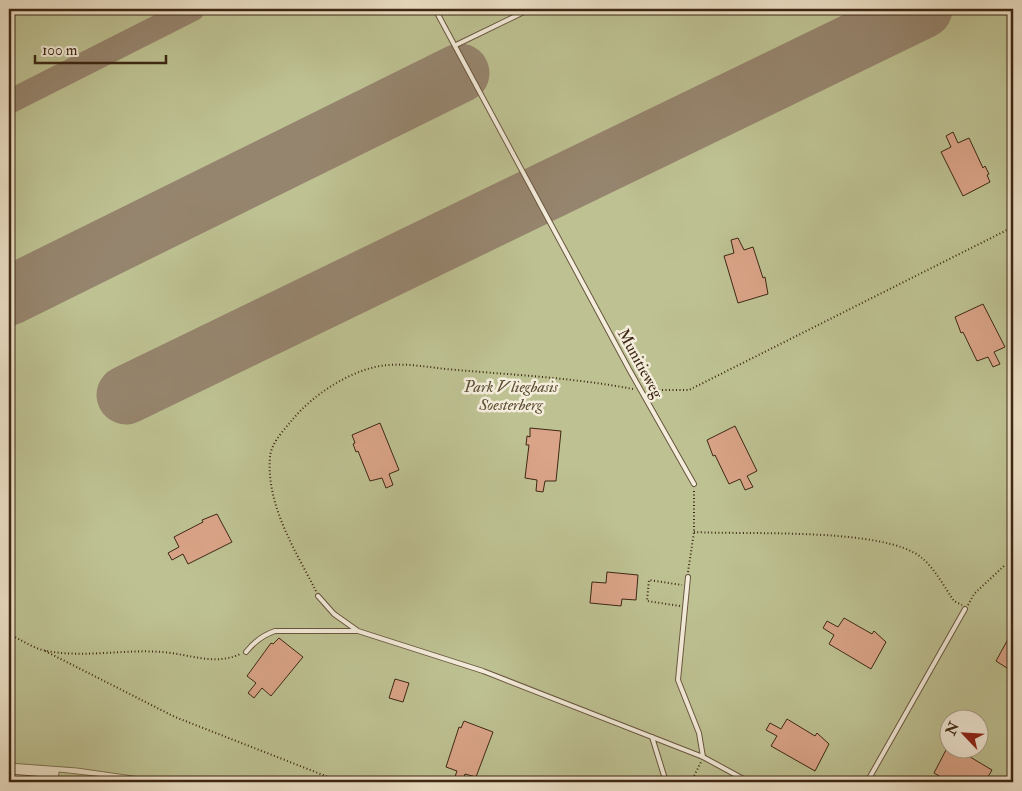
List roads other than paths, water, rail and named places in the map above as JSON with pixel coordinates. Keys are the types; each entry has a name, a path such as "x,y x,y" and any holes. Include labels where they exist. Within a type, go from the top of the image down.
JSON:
{"street":[{"path":"9,778 57,782"}],"lane":[{"name":"Munitieweg","path":"435,9 641,390 694,484"},
{"path":"456,45 530,9"},
{"path":"688,577 678,680 699,732 703,757"},
{"path":"318,596 334,614 358,631 483,671 703,757 749,782"},
{"path":"867,782 966,608"},
{"path":"246,652 254,642 275,631 358,631"},
{"path":"652,737 666,782"}],"park label":[{"name":"Park Vliegbasis Soesterberg","path":"511,395"}]}
